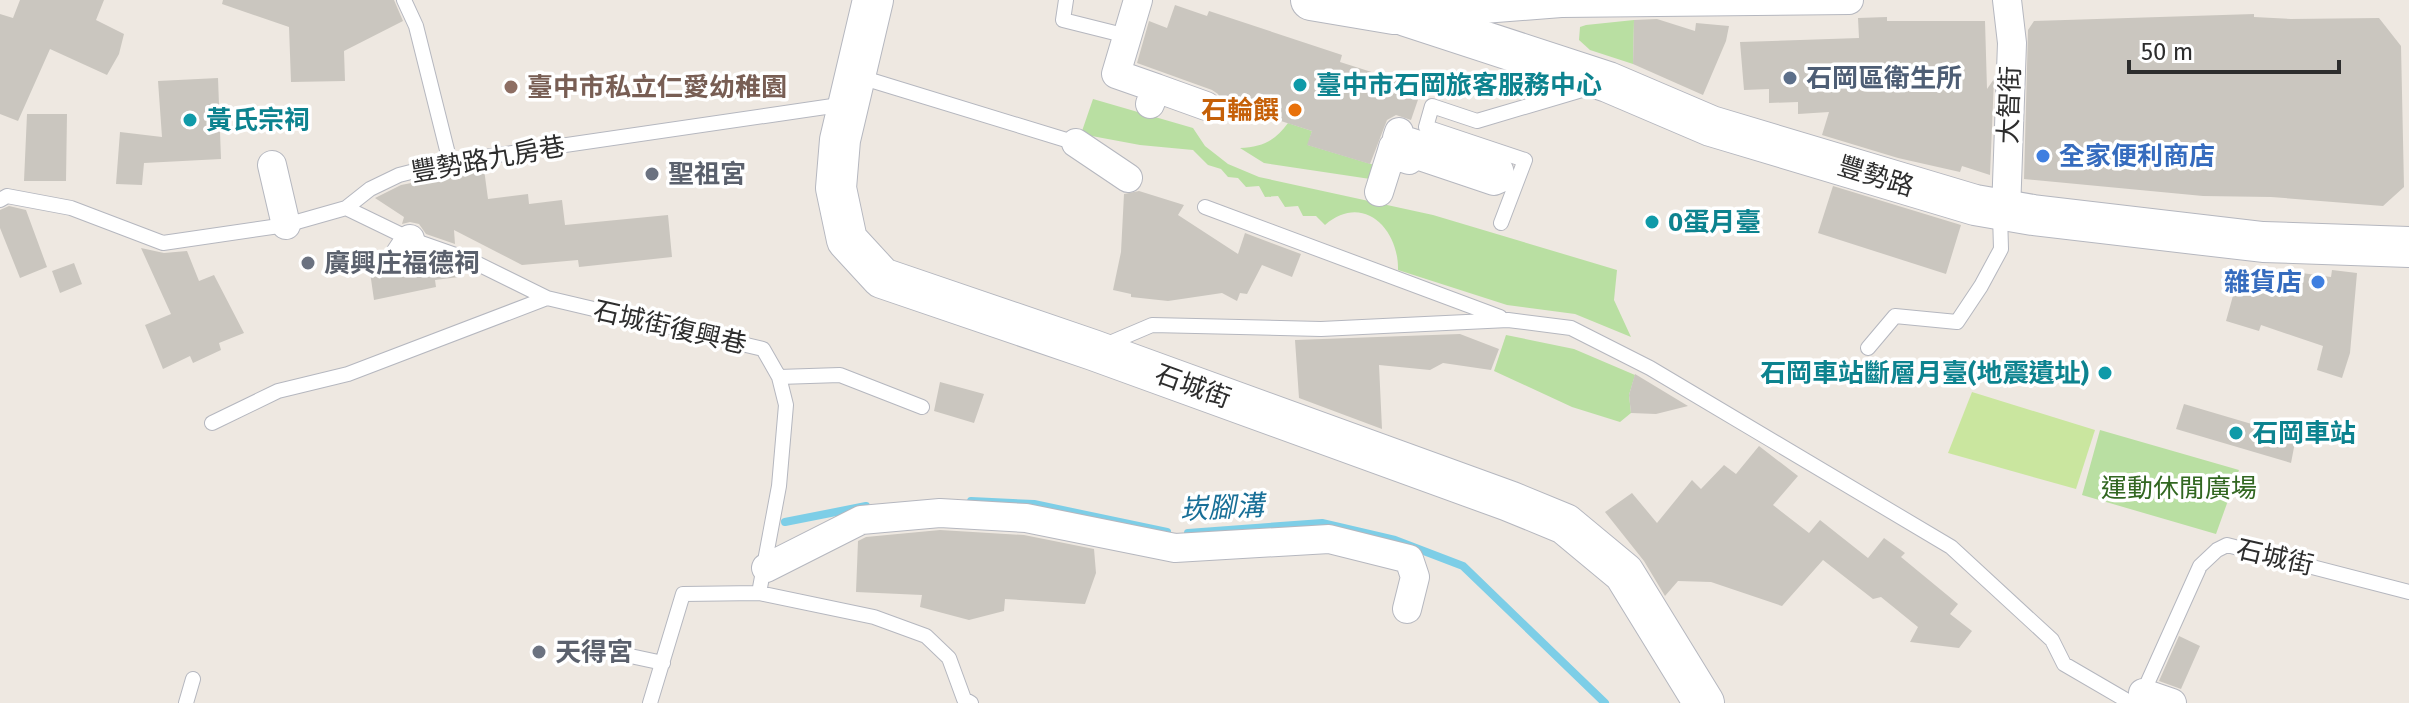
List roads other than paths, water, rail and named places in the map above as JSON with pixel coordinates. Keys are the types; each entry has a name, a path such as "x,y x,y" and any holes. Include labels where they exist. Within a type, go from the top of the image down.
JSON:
{"street":[{"name":"石城街","path":"873,0 840,140 836,188 847,240 882,278 1093,350 1565,524 1624,573 1704,703"},
{"path":"1311,0 1406,16 1561,1 1849,0"},
{"name":"豐勢路","path":"1366,0 1608,82 1711,126 1975,205 2263,242 2409,247"},
{"name":"大智街","path":"2003,210 2012,43 2007,0"},
{"path":"1136,22 1116,74 1153,96 1206,106"},
{"path":"1076,143 1128,178"},
{"path":"1379,192 1395,143 1511,197"},
{"path":"272,165 286,225"},
{"path":"762,580 861,520 940,513 1026,518 1175,548 1329,539 1409,559 1415,577 1407,609"},
{"path":"2137,700 2172,703"}],"lane":[{"path":"404,0 416,26 450,162"},
{"path":"1066,0 1063,20 1136,22"},
{"path":"1501,223 1525,160 1426,127 1432,106 1477,121 1608,82"},
{"path":"853,90 1076,143"},
{"name":"豐勢路九房巷","path":"0,200 7,196 71,208 163,243 286,225 346,208 370,189 399,175 450,162 853,90"},
{"path":"1205,207 1508,320"},
{"name":"石城街復興巷","path":"346,208 405,246 470,260 547,298 763,349 779,377 786,405 779,486 762,580"},
{"path":"1868,348 1895,316 1957,322 2001,249 2003,210"},
{"path":"212,423 278,391 348,374 547,298"},
{"path":"1093,350 1152,325 1321,329 1508,320 1571,328 1650,368 1951,547 2052,640 2064,664 2137,700"},
{"path":"779,377 840,375 922,407"},
{"name":"石城街","path":"2137,700 2200,566 2227,545 2238,545 2409,592"},
{"path":"650,703 683,594 762,580 926,636 949,658 964,699 971,703"},
{"path":"607,651 663,663"},
{"path":"186,703 193,679"}],"waterway":[{"name":"崁腳溝","path":"971,501 1034,504 1167,532"},
{"name":"崁腳溝","path":"785,522 866,506"},
{"name":"崁腳溝","path":"1188,533 1322,523 1395,540 1463,566 1605,703"}],"place":[{"name":"石岡區衛生所","path":"1790,78"},
{"name":"臺中市石岡旅客服務中心","path":"1300,85"},
{"name":"臺中市私立仁愛幼稚園","path":"511,87"},
{"name":"石輪饌","path":"1295,110"},
{"name":"黃氏宗祠","path":"190,120"},
{"name":"全家便利商店","path":"2043,156"},
{"name":"聖祖宮","path":"652,174"},
{"name":"0蛋月臺","path":"1652,222"},
{"name":"廣興庄福德祠","path":"308,263"},
{"name":"雜貨店","path":"2318,282"},
{"name":"石岡車站斷層月臺(地震遺址)","path":"2105,373"},
{"name":"石岡車站","path":"2236,433"},
{"name":"天得宮","path":"539,652"}],"park label":[{"name":"運動休閒廣場","path":"2179,488"}]}
